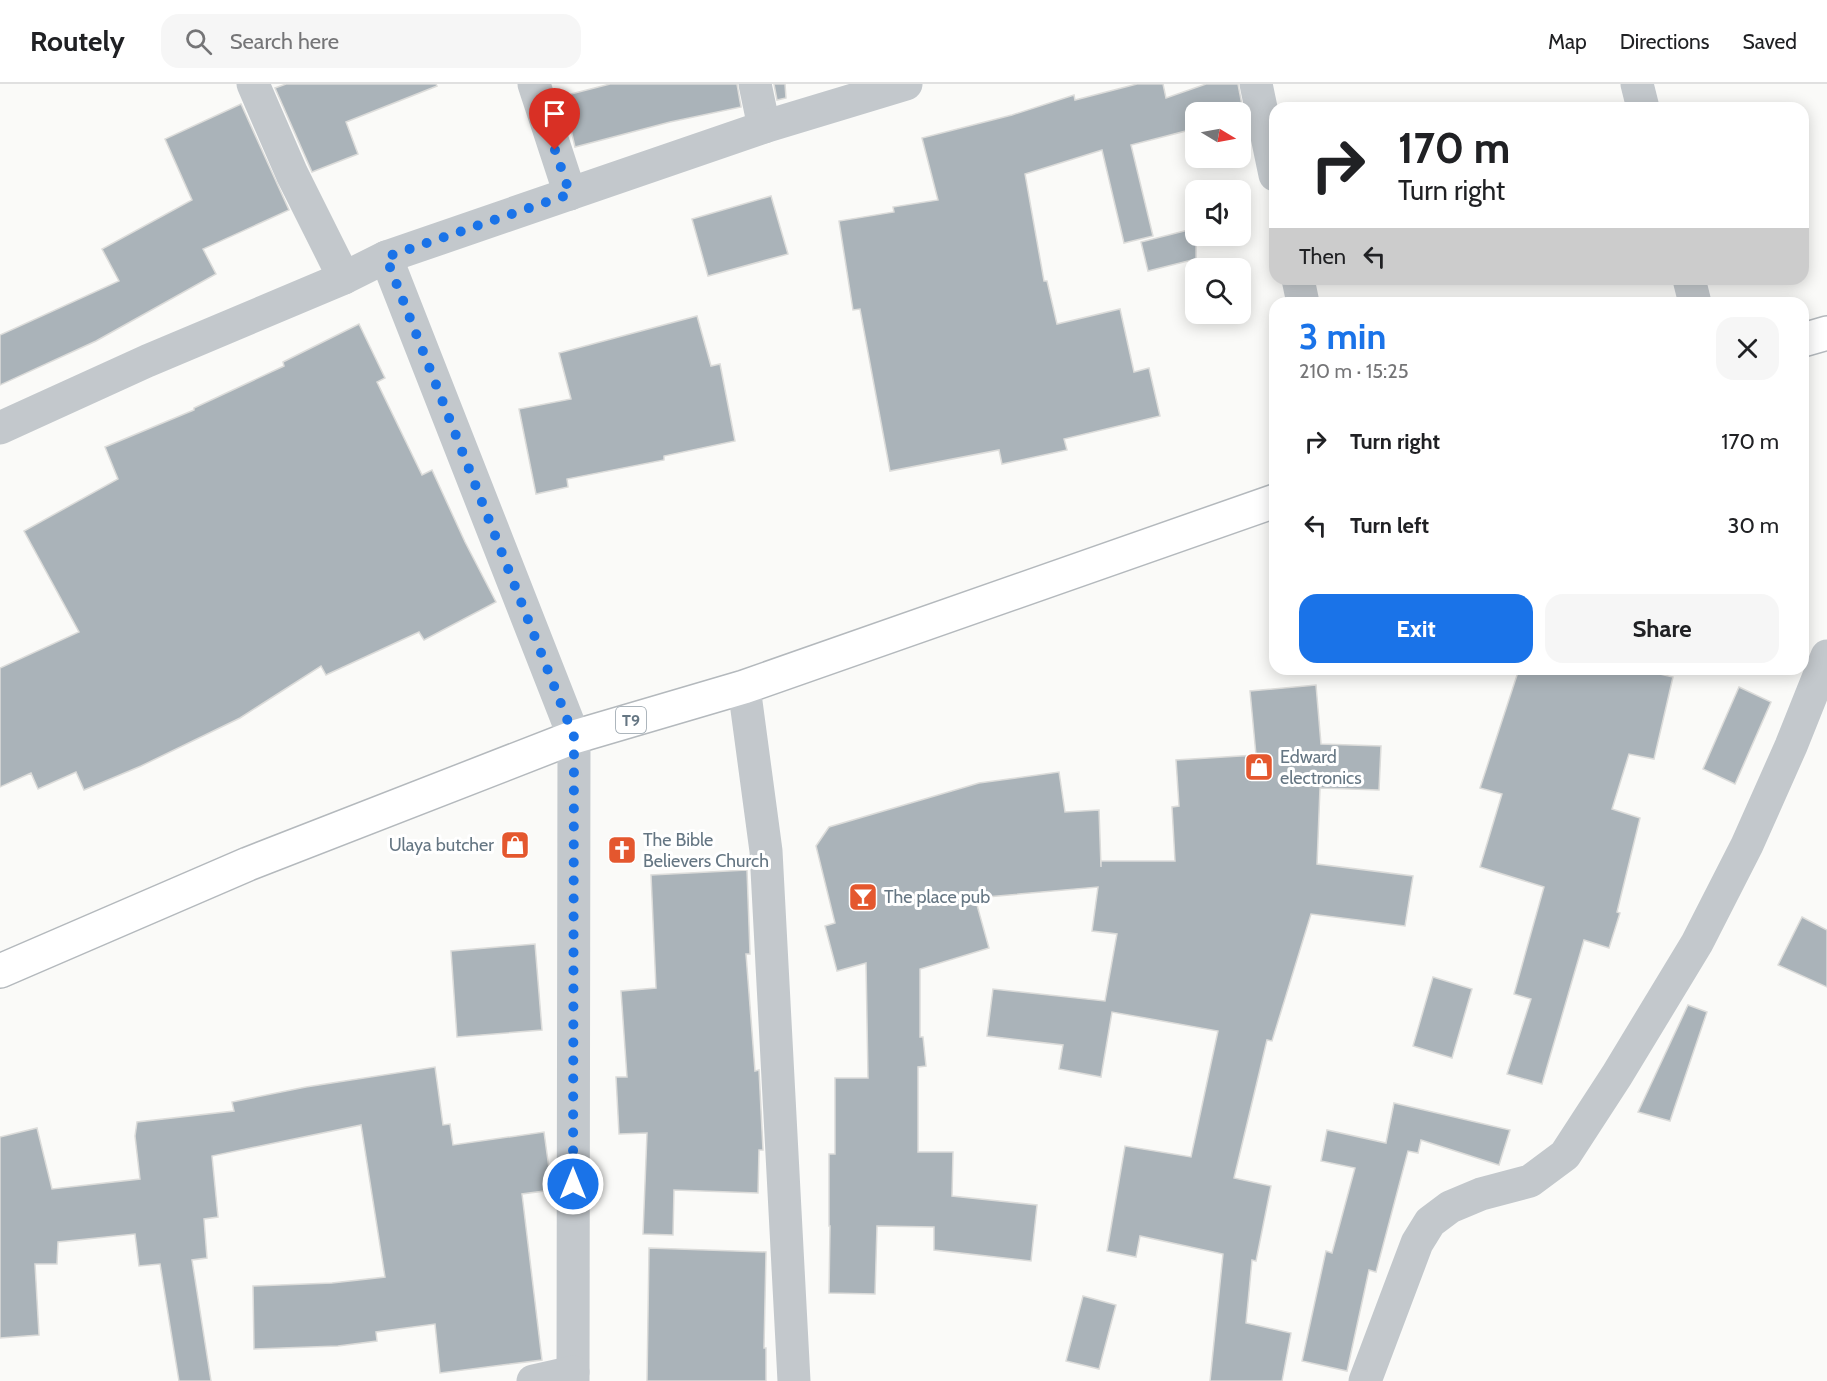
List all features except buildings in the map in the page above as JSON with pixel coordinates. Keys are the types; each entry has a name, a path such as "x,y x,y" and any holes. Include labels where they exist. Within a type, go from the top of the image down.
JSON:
{"highway":[{"path":"1809,338 1827,333"},
{"name":"T9","path":"0,971 248,864 574,737 744,687 1269,503"}],"street":[{"path":"253,84 292,174 344,278"},
{"path":"534,84 570,194"},
{"path":"755,84 764,127"},
{"path":"0,428 147,361 344,278 386,257 764,127 906,84"},
{"path":"1256,84 1269,147"},
{"path":"1637,84 1642,102"},
{"path":"386,257 574,737 573,1376 533,1381"},
{"path":"1365,1381 1417,1243 1430,1222 1450,1208 1481,1194 1530,1181 1565,1155 1617,1075 1697,943 1737,864 1791,746 1827,656"},
{"path":"744,687 766,851 794,1381"}],"place":[{"name":"Edward electronics","path":"1259,767"},
{"name":"Ulaya butcher","path":"515,845"},
{"name":"The Bible Believers Church","path":"622,850"},
{"name":"The place pub","path":"863,897"}],"route":[{"path":"555,150 570,194 386,257 574,737 573,1184"}]}
